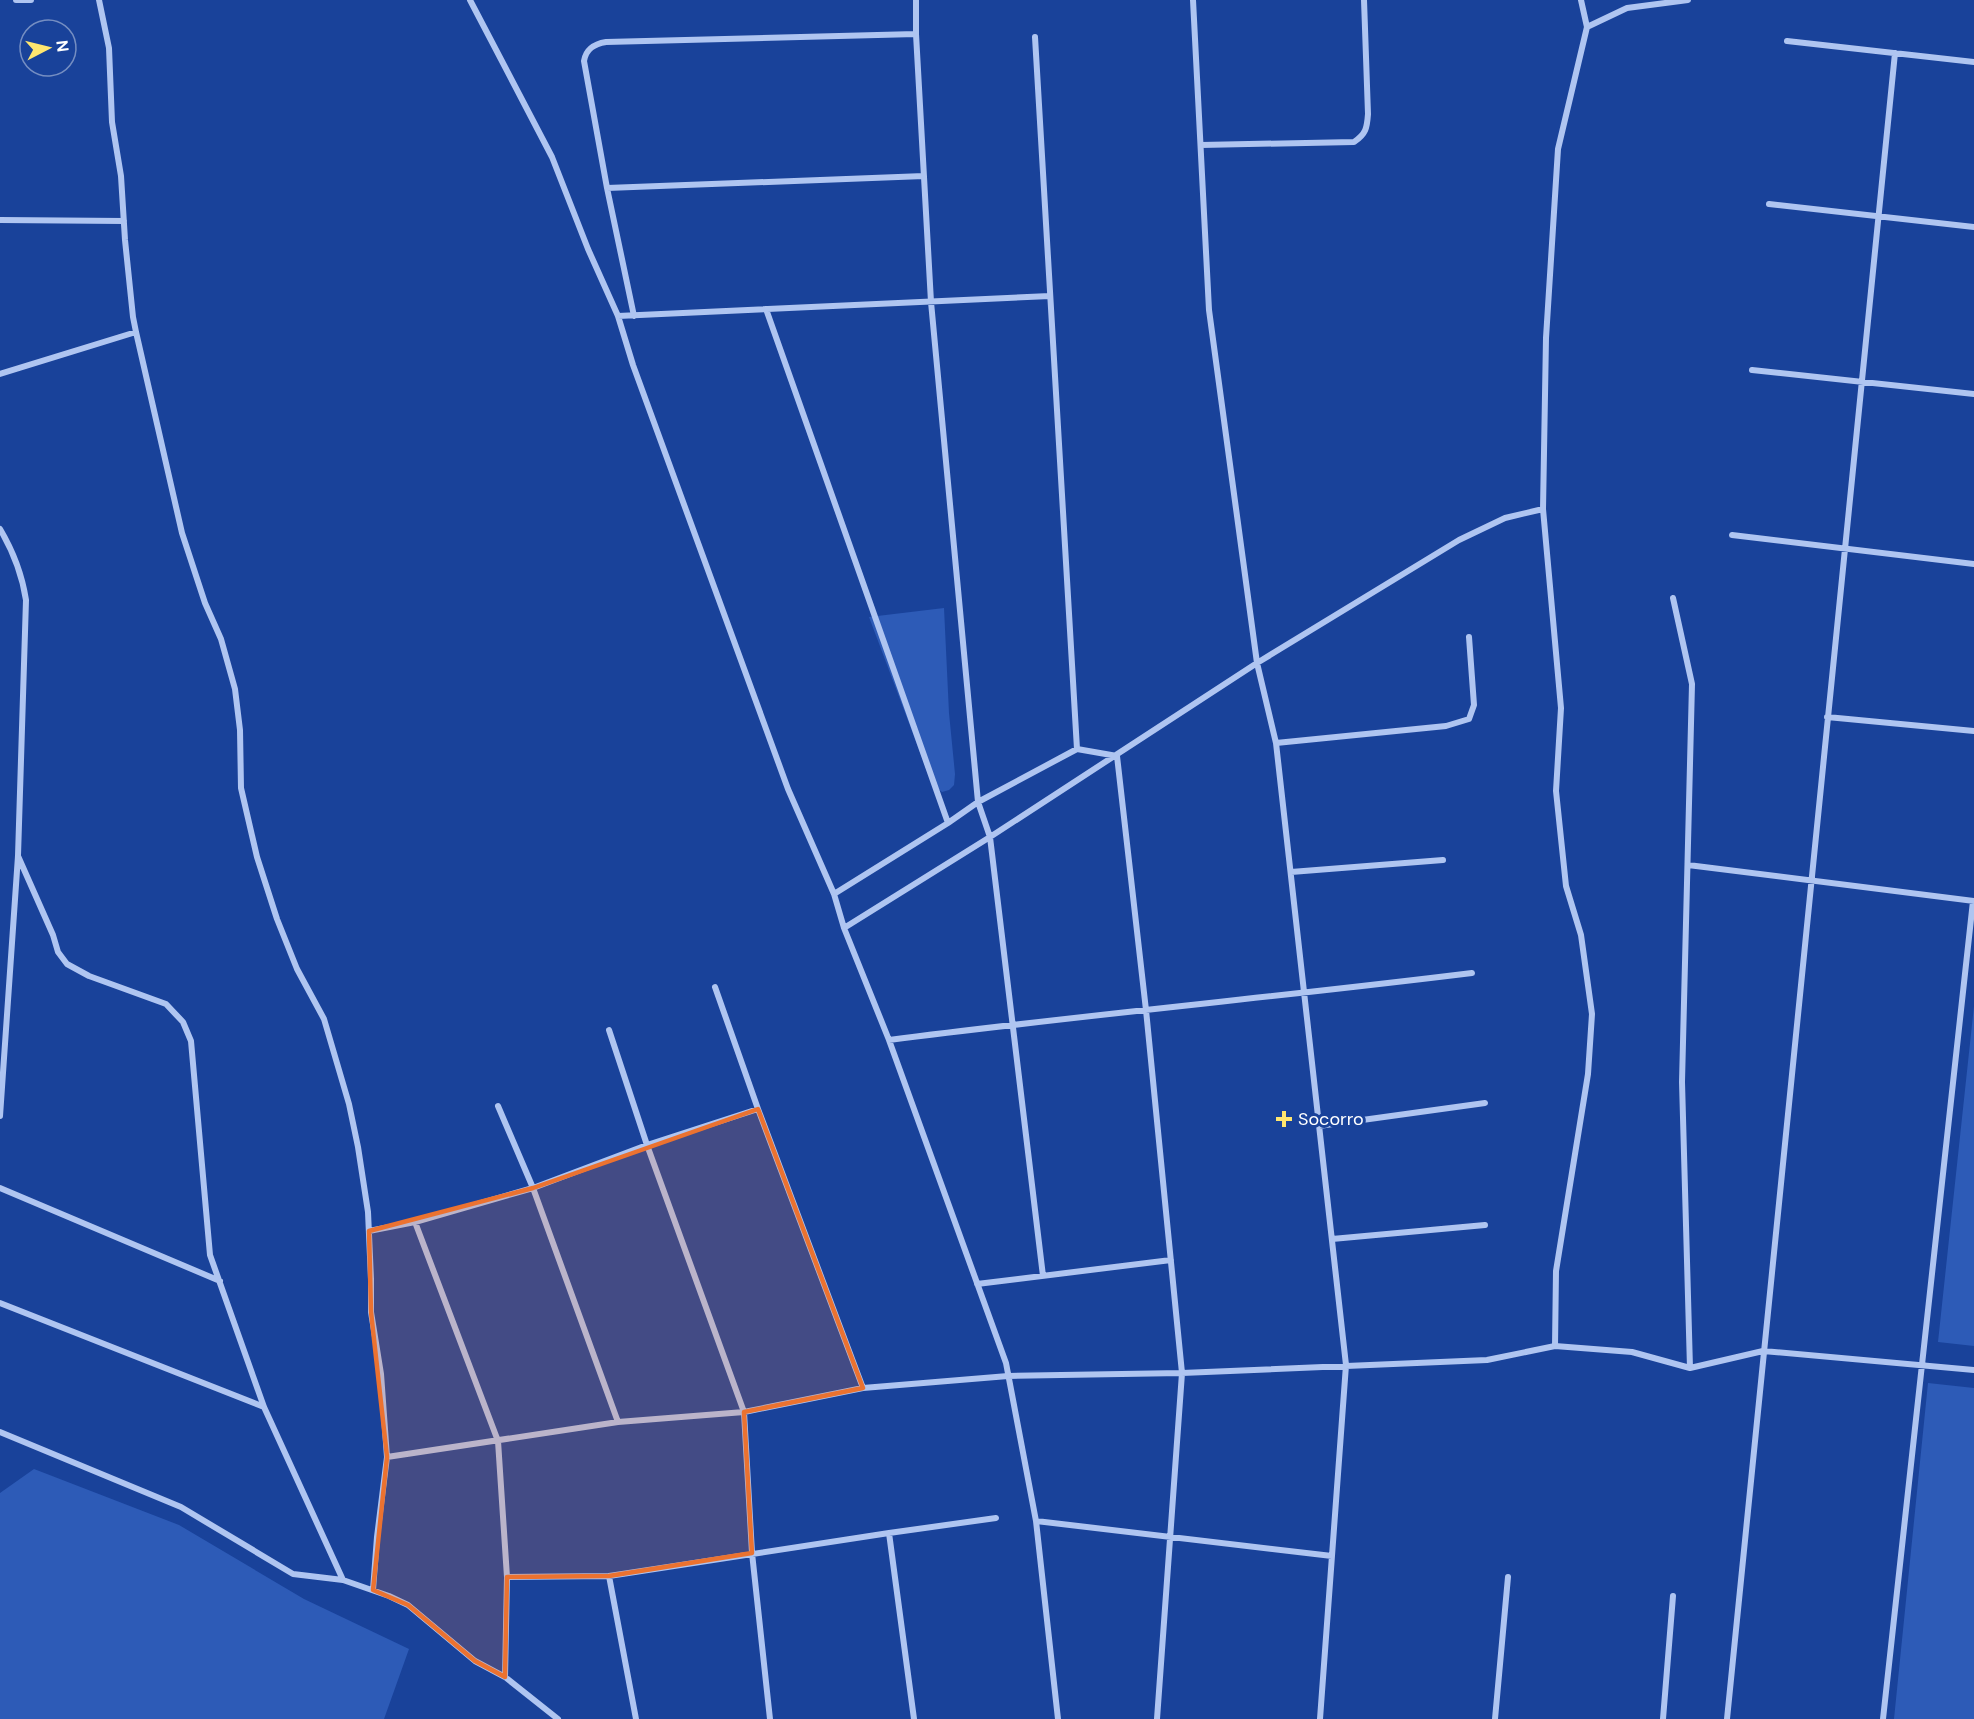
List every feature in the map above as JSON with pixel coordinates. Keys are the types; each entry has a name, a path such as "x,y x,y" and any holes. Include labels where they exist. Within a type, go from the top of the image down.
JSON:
{"street":[{"path":"16,0 31,0"},
{"path":"99,0 109,48 112,122 122,176 131,306 136,332 182,533 205,603 221,639 236,689 240,730 241,788 257,857 277,919 297,969 324,1019 358,1147 369,1231 371,1312 381,1374 387,1457 373,1590"},
{"path":"470,0 552,158 588,249 618,316 676,486 788,789 834,894 844,928 889,1040 1006,1363 1036,1521 1058,1719"},
{"path":"916,0 931,302 978,802 990,837 1043,1276"},
{"path":"1193,0 1209,310 1257,663 1276,743 1346,1365 1320,1719"},
{"path":"1201,145 1354,142 1361,137 1367,130 1368,114 1364,0"},
{"path":"1555,1346 1556,1271 1588,1074 1592,1014 1581,935 1566,886 1556,791 1561,708 1543,509 1546,338 1558,149 1587,27 1581,0"},
{"path":"1587,27 1627,8 1688,0"},
{"path":"634,315 607,188 584,61 586,53 598,43 916,34"},
{"path":"1035,37 1077,749"},
{"path":"1787,41 1974,62"},
{"path":"1726,1719 1895,53"},
{"path":"607,188 924,176"},
{"path":"1769,204 1974,227"},
{"path":"0,220 124,221"},
{"path":"618,316 1050,296"},
{"path":"766,309 948,823"},
{"path":"0,374 136,332"},
{"path":"1752,370 1974,394"},
{"path":"844,928 1117,756 1257,663 1459,540 1505,518 1543,509"},
{"path":"0,529 8,541 23,578 26,600 18,856 0,1116"},
{"path":"1732,535 1974,564"},
{"path":"1674,598 1692,684 1682,1083 1690,1368"},
{"path":"1276,743 1446,726 1469,719 1474,705 1469,637"},
{"path":"1827,717 1974,731"},
{"path":"834,894 978,802 1077,749 1117,756"},
{"path":"1117,756 1146,1010 1182,1373 1157,1719"},
{"path":"18,856 53,935 58,952 67,964 89,976 166,1004 183,1022 191,1041 210,1255 264,1407 343,1580"},
{"path":"1291,872 1443,860"},
{"path":"1688,866 1973,901 1883,1719"},
{"path":"889,1040 1013,1024 1472,974"},
{"path":"715,987 758,1110 863,1388"},
{"path":"609,1030 647,1145 744,1412 752,1553 770,1719"},
{"path":"1319,1126 1485,1103"},
{"path":"498,1106 533,1188 618,1422"},
{"path":"369,1231 415,1222 533,1188 647,1145 758,1110"},
{"path":"0,1188 220,1281"},
{"path":"415,1222 498,1441 507,1577 505,1677"},
{"path":"1332,1239 1485,1225"},
{"path":"977,1284 1171,1260"},
{"path":"0,1302 264,1407"},
{"path":"387,1457 618,1422 744,1412 863,1388 1008,1376 1182,1373 1487,1360 1555,1346 1632,1352 1690,1368 1763,1351 1974,1370"},
{"path":"0,1432 181,1507 293,1574 343,1580 408,1605 475,1660 505,1677 558,1719"},
{"path":"507,1577 609,1576 996,1518"},
{"path":"1036,1521 1332,1556"},
{"path":"889,1533 914,1719"},
{"path":"609,1576 636,1719"},
{"path":"1495,1719 1508,1577"},
{"path":"1663,1719 1672,1596"}],"highlighted area":[{"path":"758,1109 863,1388 744,1412 752,1553 609,1576 507,1577 505,1677 475,1661 408,1605 373,1590 387,1457 371,1312 369,1231 533,1188"}],"shaded area":[{"path":"944,608 949,713 955,774 954,785 942,792 936,787 927,771 869,617"},
{"path":"1974,1006 1974,1346 1938,1342"},
{"path":"1928,1383 1974,1388 1974,1719 1894,1719"},
{"path":"34,1469 179,1525 304,1599 409,1649 384,1719 0,1719 0,1493"}],"place":[{"name":"Socorro","path":"1284,1119"}]}
